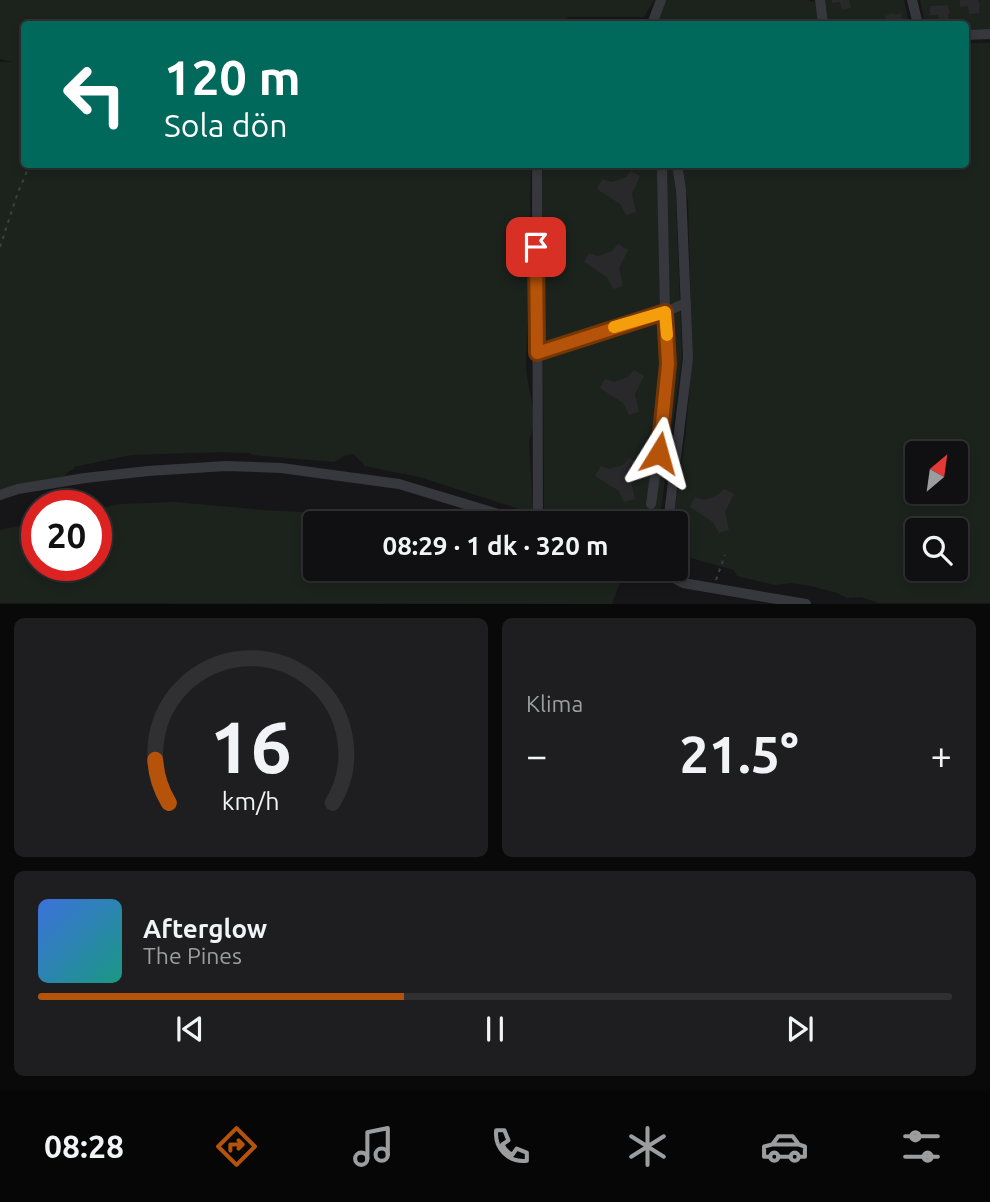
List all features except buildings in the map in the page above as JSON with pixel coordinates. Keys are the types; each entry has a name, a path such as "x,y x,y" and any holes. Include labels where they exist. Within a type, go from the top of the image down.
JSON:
{"street":[{"path":"653,21 661,0"},
{"path":"820,0 823,21"},
{"path":"912,0 917,21"},
{"path":"969,35 990,34"},
{"path":"537,168 538,511"},
{"path":"670,511 688,371 681,190 678,168"},
{"path":"651,504 668,364 662,171"},
{"path":"537,353 665,312 685,303"},
{"path":"0,495 18,489 85,478 226,466 281,468 398,484 488,511"},
{"path":"680,581 806,604"}],"path":[{"path":"0,247 28,168"},
{"path":"706,585 716,580 725,555"}],"shaded area":[{"path":"0,0 654,0 644,17 568,17 565,21 21,21 21,168 531,168 526,370 535,421 529,441 533,510 526,511 419,477 364,466 353,454 334,462 221,452 131,455 74,467 65,476 0,490 0,62 13,62 0,59"},
{"path":"666,0 806,0 815,2 818,21 658,21"},
{"path":"824,0 904,0 908,21 828,21"},
{"path":"920,0 990,0 990,29 969,30 969,21 924,21"},
{"path":"969,43 990,43 990,603 879,603 861,597 847,598 811,586 791,583 775,585 737,576 734,570 688,557 688,511 675,511 686,432 692,356 688,201 682,168 969,168"},
{"path":"542,168 672,168 675,175 682,357 661,511 544,511"},
{"path":"175,502 303,512 303,581 621,581 612,604 0,603 0,530 21,525 21,581 112,581 112,506"}],"slow traffic":[{"path":"614,327 665,312 667,335"}],"route":[{"path":"536,247 537,353 665,312 668,364 659,453"}]}
